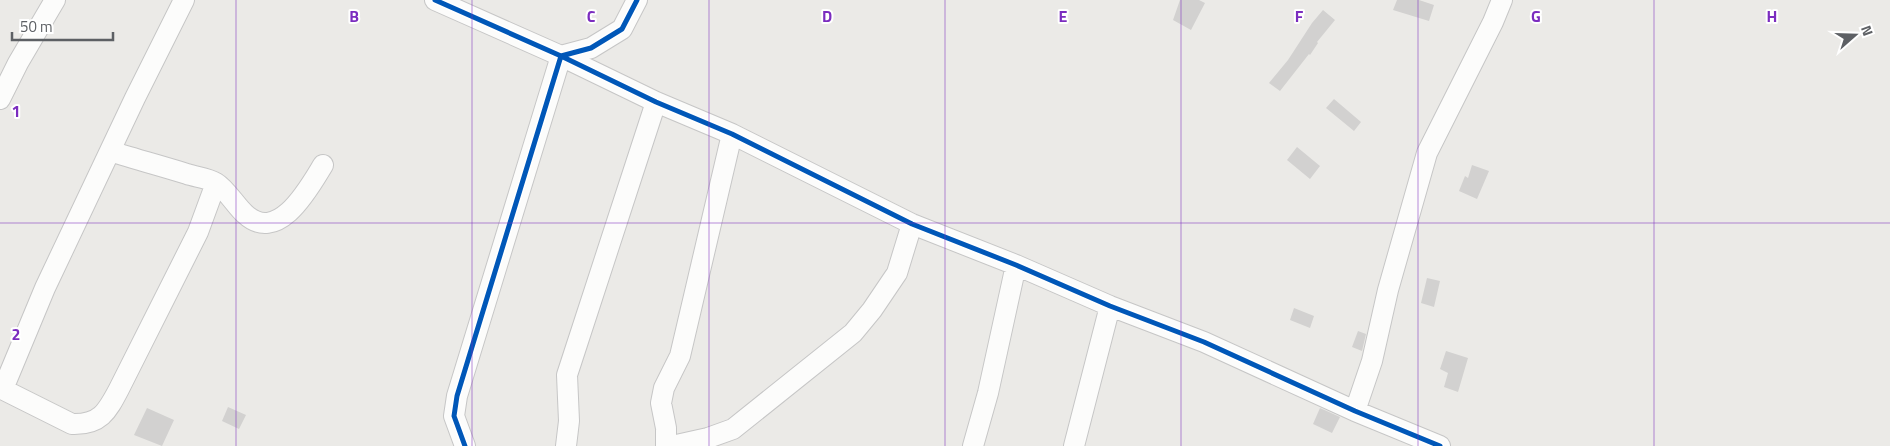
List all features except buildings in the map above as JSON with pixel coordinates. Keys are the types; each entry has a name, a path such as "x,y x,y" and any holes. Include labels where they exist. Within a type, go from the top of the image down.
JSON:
{"street":[{"path":"0,99 18,63 56,0"},
{"path":"184,0 45,288 2,389 60,420 72,424 84,424 96,420 105,414 198,232 216,183"},
{"path":"435,0 561,56 656,102 732,134 912,224 1110,306 1204,342 1355,411 1440,446"},
{"path":"561,56 591,48 622,29 637,0"},
{"path":"1355,411 1372,361 1388,290 1428,152 1493,22 1502,0"},
{"path":"465,446 454,416 457,396 561,56"},
{"path":"566,446 569,421 567,375 656,102"},
{"path":"666,446 666,428 661,403 662,396 680,356 732,134"},
{"path":"110,151 216,183 246,216 266,223 279,219 289,212 304,196 323,165"},
{"path":"672,446 708,438 733,429 854,333 897,273 912,224"},
{"path":"973,446 988,393 1016,266"},
{"path":"1074,446 1110,306"}],"cycle path":[{"path":"435,0 561,56 656,102 732,134 912,224 1016,265 1110,306 1204,342 1355,411 1440,446"},
{"path":"465,446 454,416 457,396 561,56 591,48 622,29 637,0"}]}
